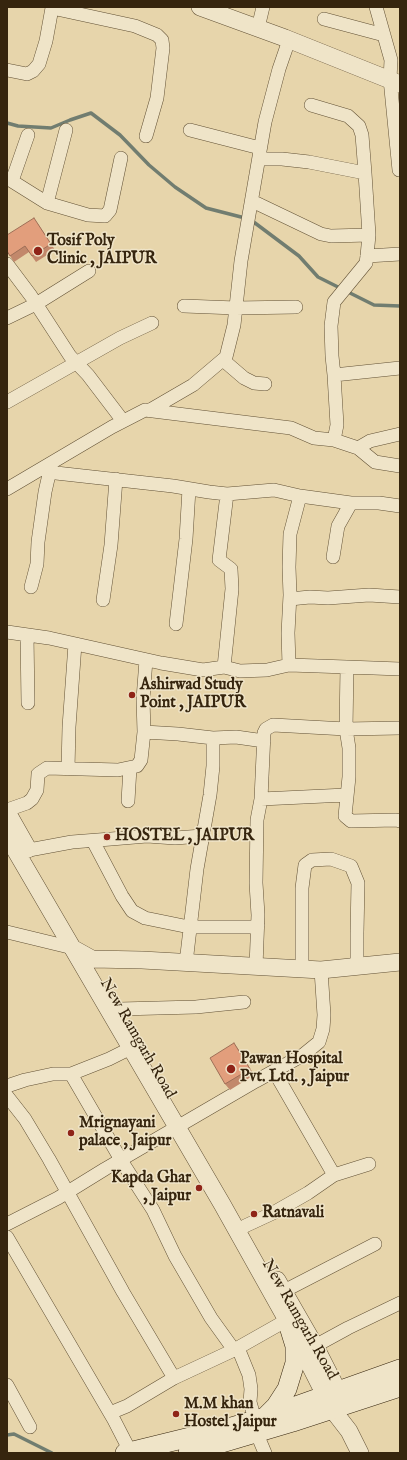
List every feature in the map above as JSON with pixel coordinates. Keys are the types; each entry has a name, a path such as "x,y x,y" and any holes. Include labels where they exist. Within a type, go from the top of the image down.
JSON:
{"main road":[{"path":"188,1453 207,1451 259,1423 276,1406 287,1390 294,1363 295,1346 286,1320"},
{"name":"New Ramgarh Road","path":"335,1400 374,1378 400,1368"},
{"path":"129,1453 259,1423 335,1400 400,1387"}],"street":[{"path":"258,28 263,7"},
{"path":"376,7 391,60 395,81 399,170"},
{"path":"7,70 27,74 34,71 39,64 46,41 52,8 135,26 157,35 162,40 163,48 157,98 146,136"},
{"path":"205,8 395,81"},
{"path":"324,18 384,35"},
{"path":"150,410 193,385 226,357 234,325 241,261 260,154 264,122 289,40"},
{"path":"311,105 348,116 359,126 362,135 370,235 366,263 334,302 331,326 337,425 334,440"},
{"path":"47,203 66,130"},
{"path":"190,130 260,154 365,173"},
{"path":"28,135 9,180 47,203 88,215 105,216 110,210 121,158"},
{"path":"251,203 321,234 331,236 370,235"},
{"path":"367,256 400,254"},
{"path":"7,264 36,304 70,356 106,398 123,421"},
{"path":"7,318 36,304 90,271"},
{"path":"184,306 236,308 296,307"},
{"path":"7,402 120,338 152,324"},
{"path":"223,360 244,378 254,383 265,384"},
{"path":"334,374 400,368"},
{"path":"7,489 46,469 123,421 145,410 291,428 314,438 334,440 358,448 375,462 400,466"},
{"path":"358,448 378,438 400,434"},
{"path":"46,469 56,473 116,479 227,494 274,490 300,496 351,503 379,503 400,506"},
{"path":"31,587 37,564 46,469"},
{"path":"103,600 111,545 116,479"},
{"path":"176,624 186,539 189,489"},
{"path":"224,667 225,644 232,589 231,570 219,560 227,494"},
{"path":"289,665 288,633 290,599 290,534 300,496"},
{"path":"333,557 338,526 351,503"},
{"path":"290,599 369,595 400,597"},
{"path":"7,632 49,638 146,660 203,670 224,667 240,671 267,670 289,665 400,669"},
{"path":"27,635 28,702"},
{"path":"68,769 69,727 75,644"},
{"path":"7,811 27,803 32,799 37,790 38,774 47,768 118,770 137,766 141,760 144,732 143,699 146,660"},
{"path":"347,667 346,729 349,748 349,777 345,816 351,821 400,821"},
{"path":"256,967 258,925 256,883 257,820 261,799 264,733 266,729 273,725 346,729 400,728"},
{"path":"144,732 213,738 236,737 264,741"},
{"path":"186,963 189,927 213,766 213,738"},
{"path":"128,801 130,768"},
{"path":"261,799 346,796"},
{"name":"New Ramgarh Road","path":"7,811 120,1009 286,1320 335,1400"},
{"name":"New Ramgarh Road","path":"7,836 131,1048 245,1226 284,1291 315,1346 335,1400"},
{"path":"29,850 72,842 147,836 175,838 202,836"},
{"path":"93,841 122,896 132,911 145,918 189,927 242,928 255,927 258,925"},
{"path":"302,969 303,871 305,865 312,860 331,859 352,866 358,883 356,934 357,967"},
{"path":"7,932 73,948 92,959 321,970 400,962"},
{"path":"7,1224 58,1198 303,1055 319,1042 323,1030 324,1015 321,970"},
{"path":"120,1009 196,1007 244,1002"},
{"path":"7,1086 52,1074 71,1074 109,1059 131,1048"},
{"path":"274,1071 334,1174"},
{"path":"71,1074 121,1160 153,1210 175,1256 211,1318 236,1349 249,1375 251,1389 250,1402 259,1423 265,1453"},
{"path":"7,1096 25,1119 49,1159 123,1292 174,1378"},
{"path":"245,1226 273,1213 308,1193 334,1174 369,1164"},
{"path":"7,1237 110,1413 129,1453"},
{"path":"284,1291 375,1244"},
{"path":"315,1346 400,1303"},
{"path":"110,1413 127,1406 174,1378 236,1349 286,1320"},
{"path":"7,1385 30,1427"},
{"path":"335,1400 360,1453"}],"building":[{"path":"34,218 51,244 32,256 25,246 10,256 7,251 7,235"},
{"path":"234,1043 250,1069 225,1084 210,1058"}],"waterway":[{"path":"7,123 18,126 51,128 91,113 120,135 149,165 175,187 206,208 245,218"},
{"path":"251,220 299,256 318,277 340,288"},
{"path":"346,291 374,305 400,306"},
{"path":"7,1435 14,1434 52,1453"}],"place":[{"name":"Tosif Poly Clinic , JAIPUR","path":"38,251"},
{"name":"Ashirwad Study Point , JAIPUR","path":"132,695"},
{"name":"HOSTEL , JAIPUR","path":"107,837"},
{"name":"Pawan Hospital Pvt. Ltd. , Jaipur","path":"231,1069"},
{"name":"Mrignayani palace , Jaipur","path":"71,1133"},
{"name":"Kapda Ghar , Jaipur","path":"199,1188"},
{"name":"Ratnavali","path":"254,1214"},
{"name":"M.M khan Hostel ,Jaipur","path":"176,1414"}]}
